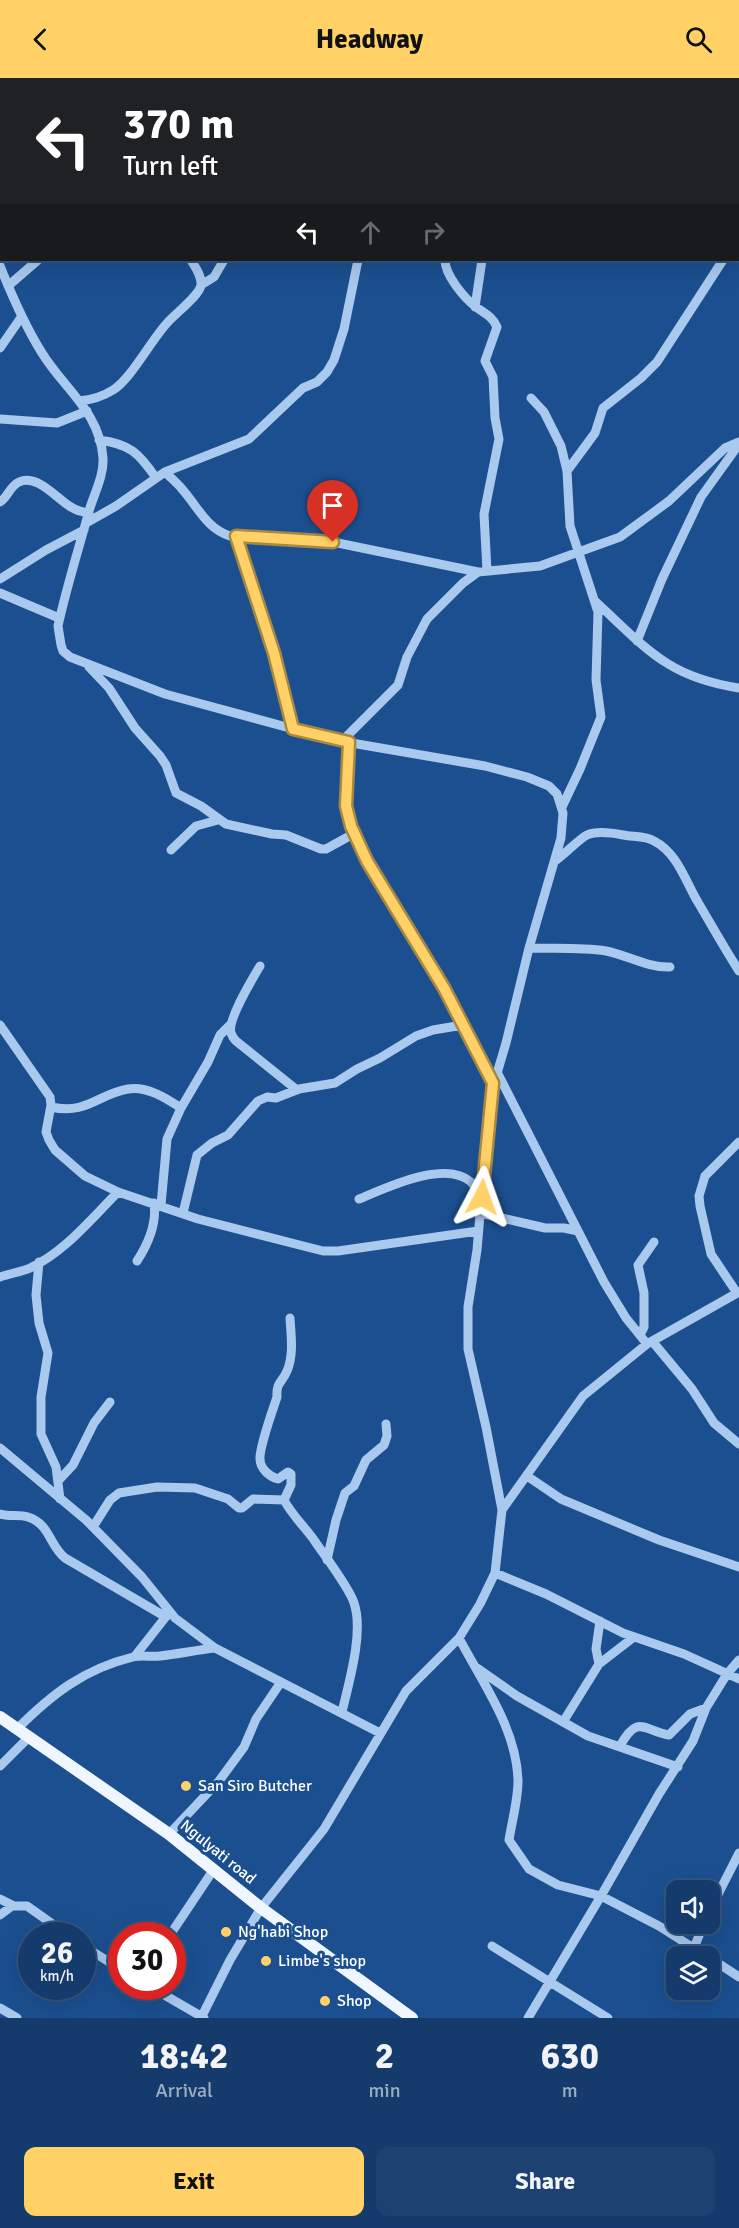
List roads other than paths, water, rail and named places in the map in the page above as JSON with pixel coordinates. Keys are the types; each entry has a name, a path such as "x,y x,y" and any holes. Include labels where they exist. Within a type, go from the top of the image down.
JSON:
{"main road":[{"name":"Ngulyati road","path":"0,1717 169,1834 261,1908 412,2018"}],"street":[{"path":"8,285 37,261"},
{"path":"78,402 94,399 114,389 126,379 156,336 197,293 201,285 201,278 192,261"},
{"path":"201,285 214,277 223,261"},
{"path":"0,579 86,522 116,506 165,472 249,438 303,388 317,382 334,360 344,329 358,261"},
{"path":"445,261 450,274 476,307 493,320 497,327 485,361 493,377 495,418 499,438 484,514 483,571"},
{"path":"476,307 482,261"},
{"path":"567,471 595,433 603,408 641,378 657,362 722,261"},
{"path":"0,266 22,316 47,361 87,411 96,426 103,458 101,474 59,618 58,637 63,651 70,657 88,665 165,694 293,729 346,742 485,766 527,777 549,786 562,807"},
{"path":"0,348 22,316"},
{"path":"173,2000 203,2018 230,1960 261,1908 324,1828 406,1691 459,1638 480,1604 495,1573 502,1510 468,1348 468,1307 493,1083 506,1043 529,948 561,838 562,807 580,770 601,717 596,680 598,612 596,602 570,526 567,471 561,447 552,425 531,398"},
{"path":"0,419 57,423 87,411"},
{"path":"99,440 126,446 146,464 156,478"},
{"path":"165,472 217,531 236,536 333,542 483,571 540,566 579,554 594,545 612,541 644,521 669,501 725,448 739,443"},
{"path":"637,641 650,607 701,497 739,443"},
{"path":"0,502 12,486 19,481 30,480 72,508 86,522"},
{"path":"236,536 274,653 293,729"},
{"path":"483,571 456,589 427,619 407,657 398,685 346,742 346,806 367,861 421,948 493,1083"},
{"path":"0,593 59,618"},
{"path":"596,602 637,641 668,665 682,673 739,688"},
{"path":"88,665 109,688 135,728 160,756 166,765 176,793 201,806 218,820 243,829 296,838 321,849 326,849 355,833"},
{"path":"171,849 196,826 218,820"},
{"path":"555,861 586,836 593,834 617,834 657,842 680,868 697,902 739,971"},
{"path":"529,948 579,948 628,957 659,967 670,967"},
{"path":"137,1261 153,1228 167,1139 220,1035 231,1024 260,966"},
{"path":"231,1024 231,1033 236,1041 297,1090"},
{"path":"183,1213 197,1155 212,1143 228,1135 258,1101 267,1097 276,1098 297,1090 335,1083 416,1035 463,1024"},
{"path":"0,1025 50,1097 51,1107 46,1132 55,1150 85,1176 118,1192 220,1225 267,1235 323,1251 364,1248 478,1231"},
{"path":"497,1072 604,1282 626,1318 692,1389 714,1423 739,1444"},
{"path":"51,1107 66,1110 77,1108 130,1088 166,1098 181,1108"},
{"path":"502,1510 583,1396 650,1342 738,1292 711,1254 699,1196 705,1176 739,1142"},
{"path":"359,1199 402,1181 446,1173 460,1176 471,1182 482,1197"},
{"path":"0,1277 28,1268 70,1240 118,1192"},
{"path":"480,1213 545,1228 578,1231"},
{"path":"640,1335 644,1327 644,1293 638,1265 654,1242"},
{"path":"39,1262 36,1295 39,1323 48,1353 41,1397 41,1434 56,1467 60,1499"},
{"path":"284,1500 291,1485 291,1474 288,1472 279,1479 272,1477 263,1469 260,1459 277,1397 277,1387 287,1372 291,1356 290,1318"},
{"path":"58,1480 73,1465 94,1424 110,1402"},
{"path":"327,1560 345,1493 354,1486 366,1460 384,1444 387,1436 386,1424"},
{"path":"0,1449 93,1527 142,1577 168,1614"},
{"path":"527,1476 561,1499 659,1540 739,1567"},
{"path":"93,1527 110,1500 119,1493 157,1487 195,1488 222,1497 239,1508 253,1499 284,1500"},
{"path":"284,1500 292,1515 311,1536 354,1601 358,1622 354,1661 342,1712"},
{"path":"0,1514 21,1515 36,1520 46,1528 60,1554 65,1558 168,1614 215,1648 380,1733"},
{"path":"495,1573 546,1594 634,1637 684,1654 739,1679"},
{"path":"135,1656 168,1614"},
{"path":"599,1664 596,1649 600,1621"},
{"path":"563,1722 599,1664 634,1637"},
{"path":"459,1638 505,1724 514,1754 518,1782 509,1840 529,1869 558,1885 601,1896 659,1926 691,1946"},
{"path":"17,1729 46,1700 98,1668 135,1656 159,1656 215,1648"},
{"path":"528,2018 659,1794 693,1742 706,1708 739,1660"},
{"path":"473,1665 517,1696 588,1736 678,1767"},
{"path":"169,1834 219,1781 243,1748 256,1719 281,1682"},
{"path":"620,1746 632,1729 640,1726 649,1727 669,1735 690,1714 706,1708"},
{"path":"0,1766 29,1737"},
{"path":"720,1890 739,1853"},
{"path":"178,1922 213,1869"},
{"path":"0,1899 14,1906 27,1906 50,1922"},
{"path":"0,1915 14,1906"},
{"path":"492,1946 608,2018"},
{"path":"720,1965 739,1977"},
{"path":"0,2008 16,2018"}],"place":[{"name":"San Siro Butcher","path":"186,1786"},
{"name":"Ng'habi Shop","path":"226,1932"},
{"name":"Limbe's shop","path":"266,1961"},
{"name":"Shop","path":"325,2001"}]}
